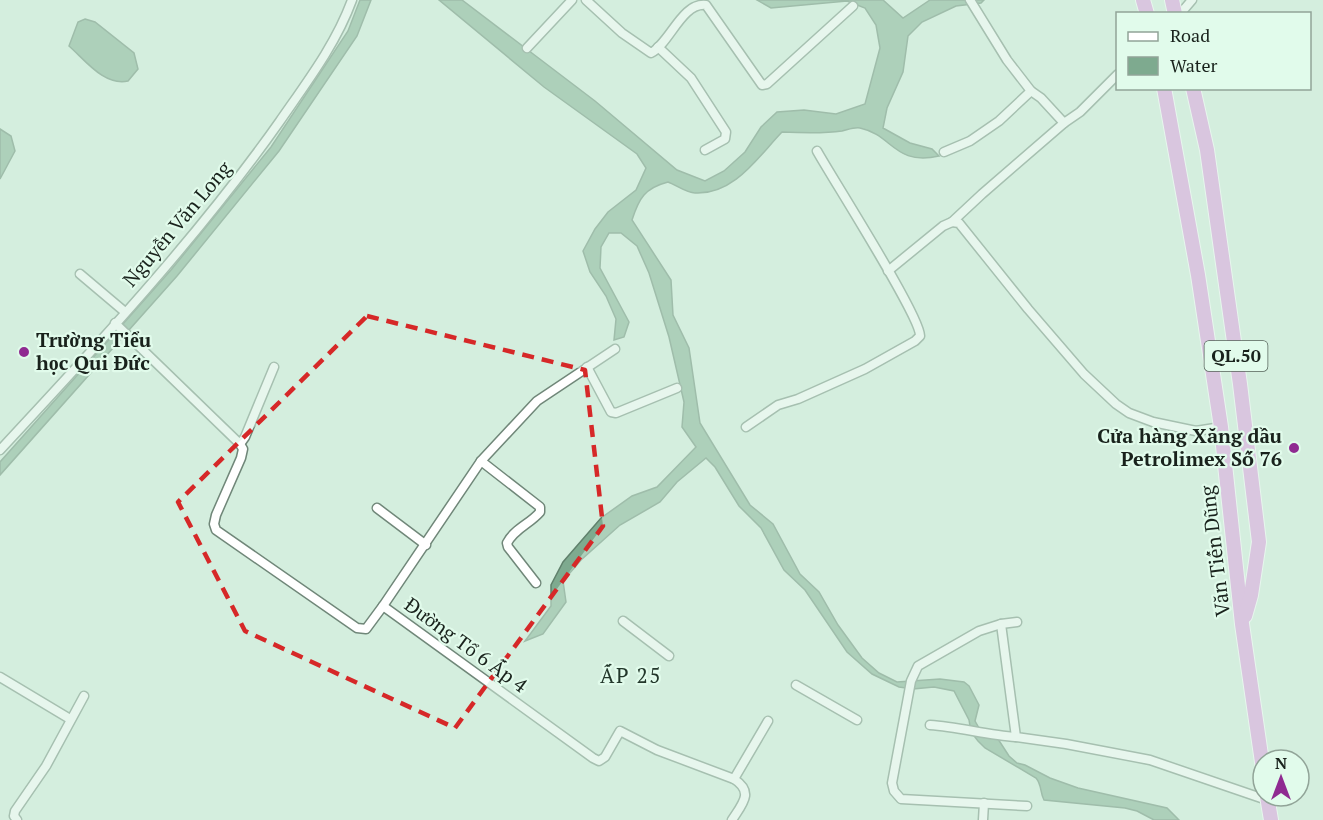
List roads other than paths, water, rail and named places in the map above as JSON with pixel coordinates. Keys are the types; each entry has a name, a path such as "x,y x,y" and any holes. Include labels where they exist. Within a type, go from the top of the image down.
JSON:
{"highway":[{"name":"Văn Tiến Dũng","path":"1164,90 1198,275 1221,427 1242,624"},
{"name":"Văn Tiến Dũng","path":"1193,90 1207,150 1240,384 1259,542 1251,595 1242,624"},
{"name":"QL.50","path":"1242,624 1260,748"}],"street":[{"name":"Nguyễn Văn Long","path":"0,450 115,323 245,170 342,28 352,0"},
{"path":"527,48 572,0"},
{"path":"586,0 622,33 651,53 688,11 695,6 706,5 762,85 767,84 853,6"},
{"path":"970,0 1007,60 1030,91 1041,98 1064,123"},
{"path":"1179,12 1192,0"},
{"path":"658,47 691,78 726,132 726,138 705,150"},
{"path":"888,271 943,226 952,222 981,194 1080,112 1116,76"},
{"path":"944,152 970,141 999,121 1030,91"},
{"path":"746,427 778,405 798,399 865,369 918,338 920,334 919,328 888,271 817,151"},
{"path":"952,222 959,223 1084,374 1116,404 1129,413 1153,422 1196,431 1221,427"},
{"path":"80,274 124,312"},
{"path":"115,323 240,444 246,437 274,367"},
{"path":"383,606 482,461 537,401 615,350"},
{"path":"587,367 606,406 613,413 677,388"},
{"name":"Đường Tổ 6 Ấp 4","path":"240,444 243,449 241,458 216,515 214,524 216,530 357,628 366,629 383,606 592,758 599,760 605,757 620,731 657,750 734,779"},
{"path":"482,461 540,507 540,512 516,530 507,543 536,583"},
{"path":"377,508 426,545"},
{"path":"623,621 669,656"},
{"path":"1017,622 979,631 918,666 911,681 891,783 901,799 1027,806"},
{"path":"1001,624 1016,737"},
{"path":"0,677 70,719"},
{"path":"796,685 858,720"},
{"path":"17,820 14,816 15,811 46,766 84,696"},
{"path":"732,820 744,802 746,791 744,786 734,779 768,721"},
{"path":"930,725 1066,744 1150,760 1251,793"},
{"path":"983,820 984,803"}],"water":[{"path":"360,0 371,0 357,36 279,151 177,276 0,475 0,462 171,270 271,147 348,31"},
{"path":"439,0 462,0 595,101 677,170 705,181 724,171 745,152 761,127 777,112 804,110 836,114 865,104 880,48 876,25 865,8 847,1 771,8 757,0 883,0 903,18 930,0 984,0 981,3 956,6 922,22 908,36 903,72 887,108 883,128 910,143 932,149 939,156 912,157 880,137 860,128 827,133 782,132 744,173 722,188 709,192 692,193 668,182 660,184 648,191 640,200 632,220 671,280 673,315 689,348 700,423 750,505 773,524 800,574 819,592 838,625 862,658 879,673 897,682 940,679 964,682 969,686 979,705 975,721 983,735 998,739 1009,756 1017,763 1078,788 1167,808 1179,820 1154,820 1137,811 1125,808 1044,800 1036,778 985,748 978,741 971,732 969,720 954,691 934,687 913,689 899,687 872,674 847,652 805,590 784,570 761,528 739,506 715,467 706,458 677,482 660,502 620,525 581,560 563,581 566,602 543,634 525,641 551,606 551,585 563,562 601,518 632,496 657,487 696,447 682,427 684,402 669,337 649,273 637,246 621,233 609,233 601,247 600,268 629,322 624,337 614,340 616,319 606,296 590,272 583,251 608,212 636,190 646,168 637,154 544,87"},
{"path":"85,19 95,22 134,53 138,69 128,81 119,82 103,76 69,46 78,22"},
{"path":"0,129 11,136 15,151 0,179"}],"place":[{"name":"Trường Tiểu học Qui Đức","path":"24,352"},
{"name":"Cửa hàng Xăng dầu Petrolimex Số 76","path":"1294,448"}],"district":[{"name":"ẤP 25","path":"631,676"}]}
